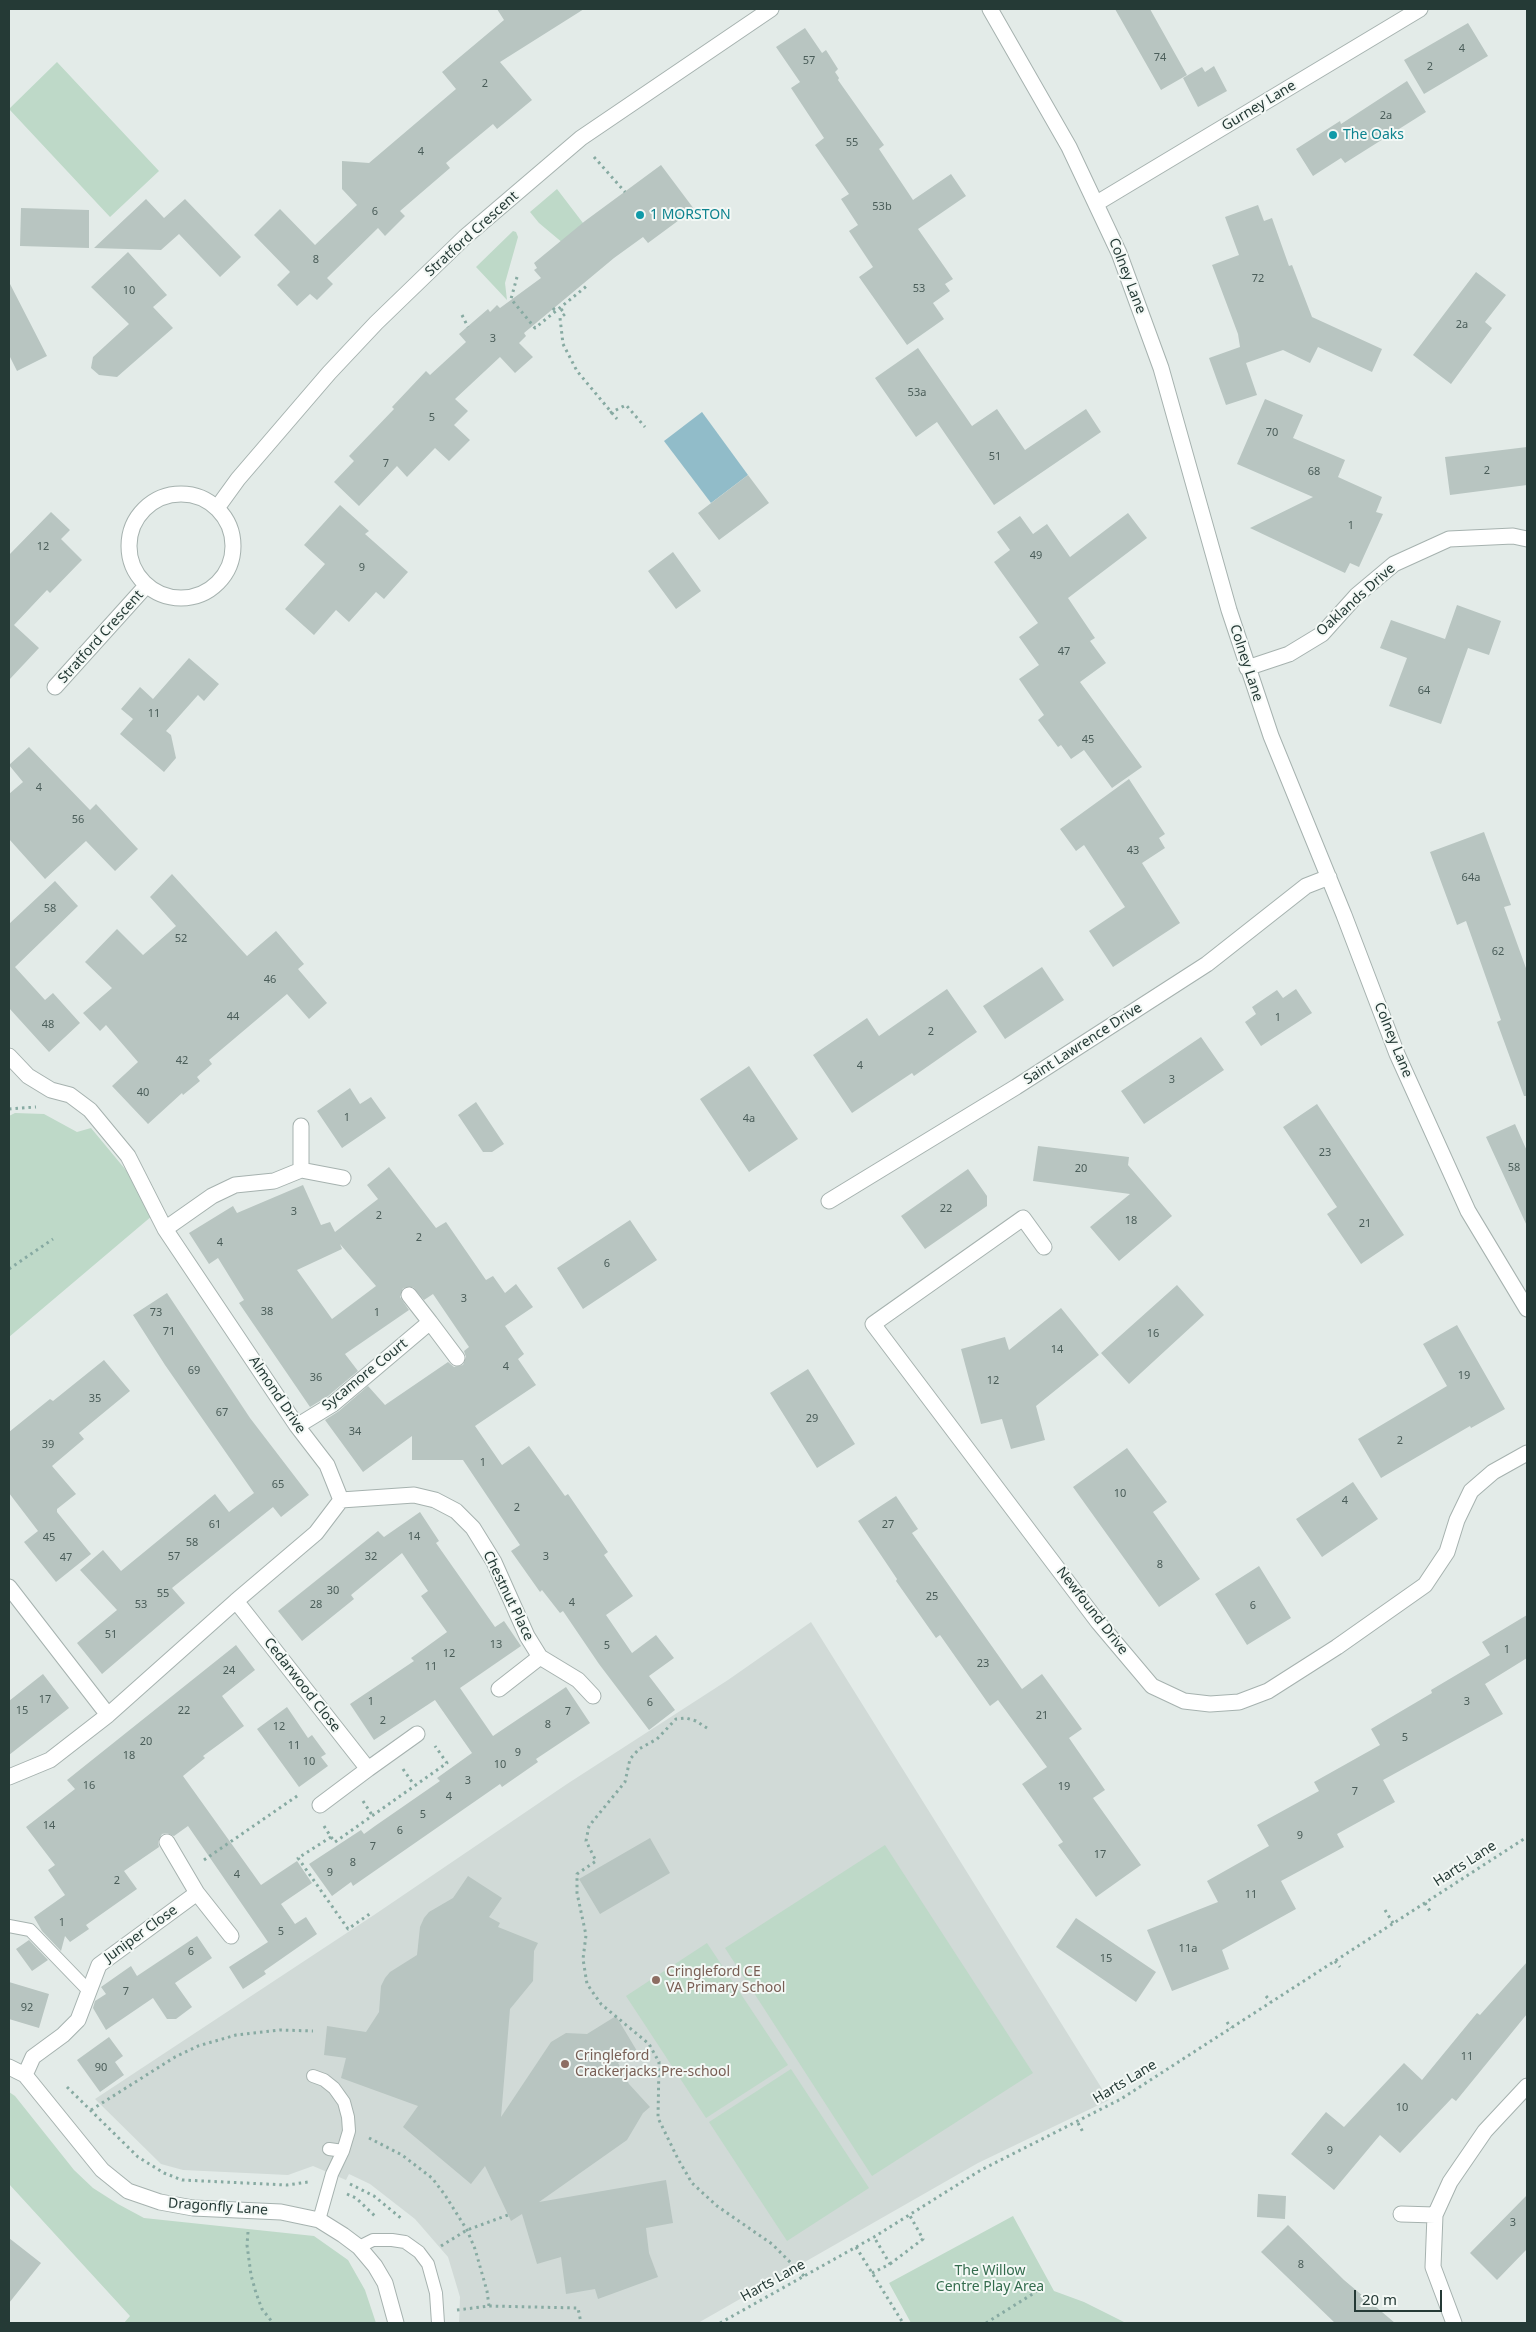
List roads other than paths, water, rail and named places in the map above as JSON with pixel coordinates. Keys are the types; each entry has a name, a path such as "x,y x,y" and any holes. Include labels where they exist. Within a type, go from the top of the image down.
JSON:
{"street":[{"name":"Stratford Crescent","path":"217,508 238,479 310,394 376,323 465,237 581,138 771,9"},
{"name":"Colney Lane","path":"990,9 1069,147 1119,253 1161,368 1210,547 1247,668 1271,736 1329,877 1397,1054 1468,1211 1527,1309"},
{"name":"Gurney Lane","path":"1097,203 1420,9"},
{"name":"Stratford Crescent","path":"180,494 200,497 217,508 230,526 234,546 230,566 218,584 200,595 179,599 164,596 146,586 133,567 129,550 131,529 142,511 159,498 180,494"},
{"name":"Oaklands Drive","path":"1247,668 1289,654 1322,634 1357,595 1394,564 1449,539 1514,536 1527,539"},
{"name":"Stratford Crescent","path":"55,687 146,586"},
{"name":"Saint Lawrence Drive","path":"829,1201 1016,1087 1208,964 1306,886 1329,877"},
{"name":"Almond Drive","path":"9,1056 28,1076 51,1090 70,1095 96,1116 128,1156 165,1229 298,1426 327,1465 341,1500"},
{"path":"301,1126 301,1170"},
{"path":"165,1229 212,1196 235,1186 274,1181 301,1170 343,1178"},
{"name":"Newfound Drive","path":"1044,1247 1023,1218 873,1324 1098,1622 1152,1686 1184,1701 1210,1704 1239,1702 1268,1691 1337,1647 1425,1585 1447,1552 1471,1491 1493,1472 1527,1453"},
{"path":"410,1295 458,1358"},
{"name":"Sycamore Court","path":"298,1426 333,1404 430,1322"},
{"name":"Chestnut Place","path":"341,1500 414,1495 435,1500 456,1511 473,1528 494,1562 527,1636 540,1658 578,1680 593,1696"},
{"path":"9,1777 50,1760 108,1715 236,1600 316,1533 341,1500"},
{"path":"9,1587 108,1715"},
{"name":"Cedarwood Close","path":"236,1600 368,1769"},
{"name":"Chestnut Place","path":"499,1689 540,1658"},
{"path":"320,1805 418,1734"},
{"path":"167,1842 197,1893 230,1936"},
{"name":"Juniper Close","path":"25,2076 33,2056 63,2035 78,2020 99,1965 197,1893"},
{"name":"Dragonfly Lane","path":"9,2067 25,2076 102,2170 128,2191 160,2202 193,2208 281,2212 318,2220 343,2235 359,2247 385,2283 396,2323"},
{"path":"1454,2323 1433,2267 1435,2215 1450,2182 1485,2131 1527,2086"},
{"path":"1401,2214 1435,2215"}],"lane":[{"path":"9,1926 30,1930 88,1990"},
{"path":"313,2076 324,2080 334,2088 344,2102 349,2132 318,2220"},
{"path":"329,2149 343,2151"},
{"path":"359,2247 373,2240 392,2240 405,2242 419,2252 428,2264 436,2292 438,2323"}],"water":[{"path":"702,412 748,475 711,503 664,441"}],"place":[{"name":"The Oaks","path":"1333,135"},
{"name":"1 MORSTON","path":"640,215"},
{"name":"Cringleford CE VA Primary School","path":"656,1980"},
{"name":"Cringleford Crackerjacks Pre-school","path":"565,2064"}],"park label":[{"name":"The Willow Centre Play Area","path":"990,2280"}]}
